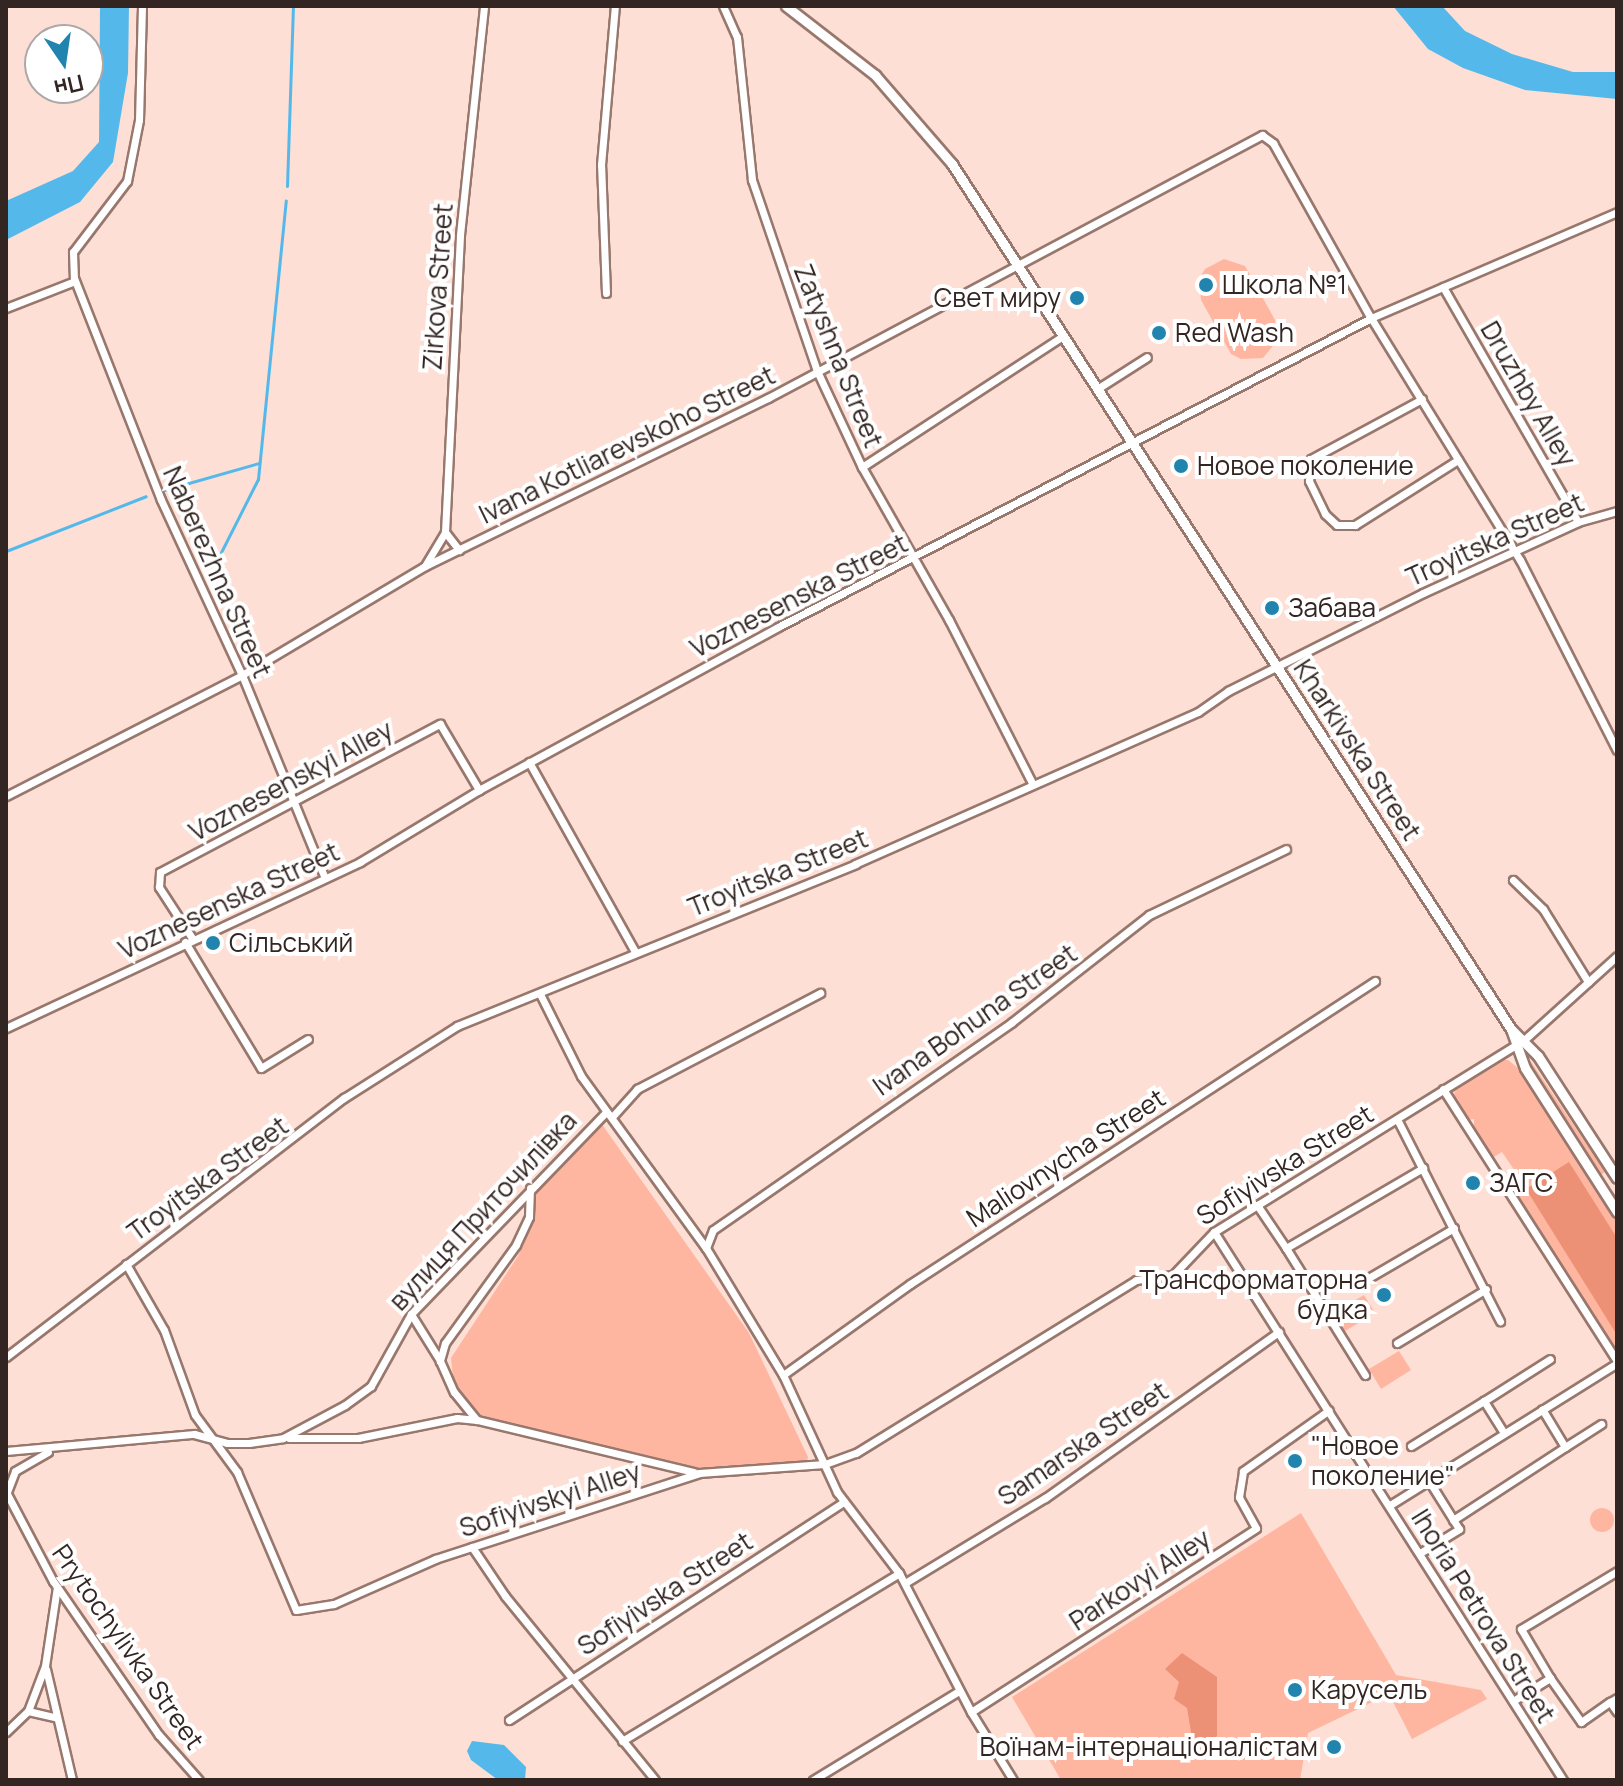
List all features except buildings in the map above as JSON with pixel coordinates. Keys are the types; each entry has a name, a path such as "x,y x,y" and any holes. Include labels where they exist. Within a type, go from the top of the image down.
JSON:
{"street":[{"name":"Naberezhna Street","path":"142,6 139,120 127,181 73,252 75,281 161,500 242,675 325,878"},
{"name":"Zirkova Street","path":"425,566 445,532 460,235 484,6"},
{"path":"606,293 601,165 615,6"},
{"name":"Zatyshna Street","path":"723,6 737,37 752,180 817,371 862,467 1032,783"},
{"name":"Kharkivska Street","path":"786,6 898,98 952,164 1511,1029 1524,1040 1613,1163 1617,1178"},
{"name":"Ivana Kotliarevskoho Street","path":"6,796 242,675 425,566 817,371 1257,136 1268,137 1371,318"},
{"name":"Voznesenska Street","path":"6,1028 388,847 529,762 1371,318 1617,212"},
{"path":"6,308 75,281"},
{"name":"Druzhby Alley","path":"1443,287 1578,522"},
{"path":"1371,318 1513,551 1617,750"},
{"path":"862,467 1063,336"},
{"path":"1097,389 1147,357"},
{"path":"1422,399 1311,459 1309,481 1325,514 1337,525 1355,525 1458,460"},
{"name":"Troyitska Street","path":"6,1357 390,1067 457,1026 855,864 1198,712 1278,667 1513,551 1578,522 1617,511"},
{"path":"445,532 459,550"},
{"name":"Voznesenskyi Alley","path":"188,940 159,887 160,872 294,805 440,724 479,790"},
{"path":"529,762 635,952"},
{"name":"Ivana Bohuna Street","path":"706,1248 713,1230 1023,1013 1149,915 1286,849"},
{"path":"1513,880 1543,909 1588,982"},
{"path":"188,940 261,1068 308,1039"},
{"name":"Sofiyivska Street","path":"825,1464 911,1423 1136,1280 1173,1275 1214,1232 1524,1040 1617,956"},
{"name":"Maliovnycha Street","path":"783,1375 910,1284 1375,981"},
{"name":"вулиця Приточилівка","path":"6,1451 52,1450 167,1435 233,1443 283,1438 366,1391 411,1314 530,1188 637,1089 820,993"},
{"path":"540,994 581,1076 706,1248 783,1375 844,1502 899,1573 957,1692 1013,1780"},
{"name":"Kharkivska Street","path":"1511,1029 1515,1046 1617,1212"},
{"path":"1390,1505 1617,1362 1443,1089"},
{"path":"1397,1119 1500,1321"},
{"path":"1286,1248 1423,1168"},
{"path":"440,1361 456,1324 516,1245 529,1217 530,1188"},
{"path":"1257,1205 1365,1375"},
{"path":"1365,1280 1454,1228"},
{"name":"Ihoria Petrova Street","path":"1214,1232 1563,1780"},
{"path":"126,1264 164,1330 195,1415 210,1438"},
{"path":"1397,1343 1486,1289"},
{"path":"411,1314 440,1361 454,1392 477,1420"},
{"name":"Samarska Street","path":"905,1583 1045,1498 1279,1332"},
{"path":"1411,1446 1550,1359"},
{"path":"1484,1401 1504,1433"},
{"path":"1542,1409 1565,1447"},
{"name":"Parkovyi Alley","path":"971,1712 1256,1528 1239,1497 1243,1471 1329,1410"},
{"path":"283,1438 358,1438 457,1418 477,1420 699,1473"},
{"path":"1453,1520 1601,1424"},
{"name":"Sofiyivskyi Alley","path":"210,1438 237,1472 296,1610 350,1600 435,1559 699,1473 825,1464"},
{"path":"6,1492 23,1464 52,1450"},
{"path":"1420,1553 1459,1529 1429,1481"},
{"name":"Prytochylivka Street","path":"6,1492 57,1587 159,1735 199,1780"},
{"name":"Sofiyivska Street","path":"509,1720 844,1502"},
{"path":"472,1547 655,1780"},
{"path":"1617,1571 1521,1629 1581,1722 1614,1700 1617,1712"},
{"path":"622,1741 899,1573"},
{"path":"6,1732 28,1711 45,1666 57,1587"},
{"path":"45,1666 54,1717 72,1780"},
{"path":"1513,1701 1550,1678"},
{"path":"813,1780 957,1692"},
{"path":"28,1711 54,1717"}],"shaded area":[{"path":"1224,259 1245,266 1275,320 1277,341 1263,358 1241,359 1231,354 1201,300 1199,279 1205,269"},
{"path":"1499,1060 1508,1060 1518,1068 1617,1222 1617,1353 1509,1184 1519,1177 1502,1152 1492,1158 1474,1129 1474,1119 1468,1120 1454,1099 1455,1087"},
{"path":"1530,1060 1605,1172 1601,1175 1531,1066"},
{"path":"601,1123 749,1333 808,1457 805,1469 696,1477 486,1422 472,1412 453,1378 451,1358 518,1256 531,1228 535,1192"},
{"path":"1569,1162 1617,1238 1617,1335 1526,1189"},
{"path":"1364,1295 1375,1313 1345,1331 1333,1313"},
{"path":"1399,1351 1411,1370 1381,1389 1369,1369"},
{"path":"1602,1508 1613,1515 1614,1520 1607,1531 1602,1532 1591,1525 1590,1520 1597,1509"},
{"path":"1301,1513 1396,1675 1481,1690 1487,1699 1412,1739 1389,1694 1308,1733 1300,1780 1061,1780 1012,1697"},
{"path":"1182,1653 1217,1677 1217,1736 1194,1750 1187,1708 1174,1699 1179,1682 1165,1669"}],"water":[{"path":"100,6 129,6 128,73 113,162 80,202 6,240 6,201 73,171 99,142 99,104 104,104 104,24 100,24"},
{"path":"1393,6 1442,6 1465,31 1512,54 1573,72 1617,72 1617,99 1525,90 1463,68 1428,49"},
{"path":"472,1741 504,1745 526,1767 525,1780 498,1780 471,1760 467,1751"}],"waterway":[{"path":"287,186 293,6"},
{"path":"209,576 258,479 286,200"},
{"path":"164,490 259,463"},
{"path":"6,551 146,496"}],"place":[{"name":"Школа №1","path":"1206,285"},
{"name":"Свет миру","path":"1077,298"},
{"name":"Red Wash","path":"1159,333"},
{"name":"Новое поколение","path":"1181,466"},
{"name":"Забава","path":"1272,608"},
{"name":"Сільський","path":"213,943"},
{"name":"ЗАГС","path":"1473,1183"},
{"name":"Трансформаторна будка","path":"1384,1295"},
{"name":"\"Новое поколение\"","path":"1295,1461"},
{"name":"Карусель","path":"1295,1690"},
{"name":"Воїнам-інтернаціоналістам","path":"1334,1747"}]}
